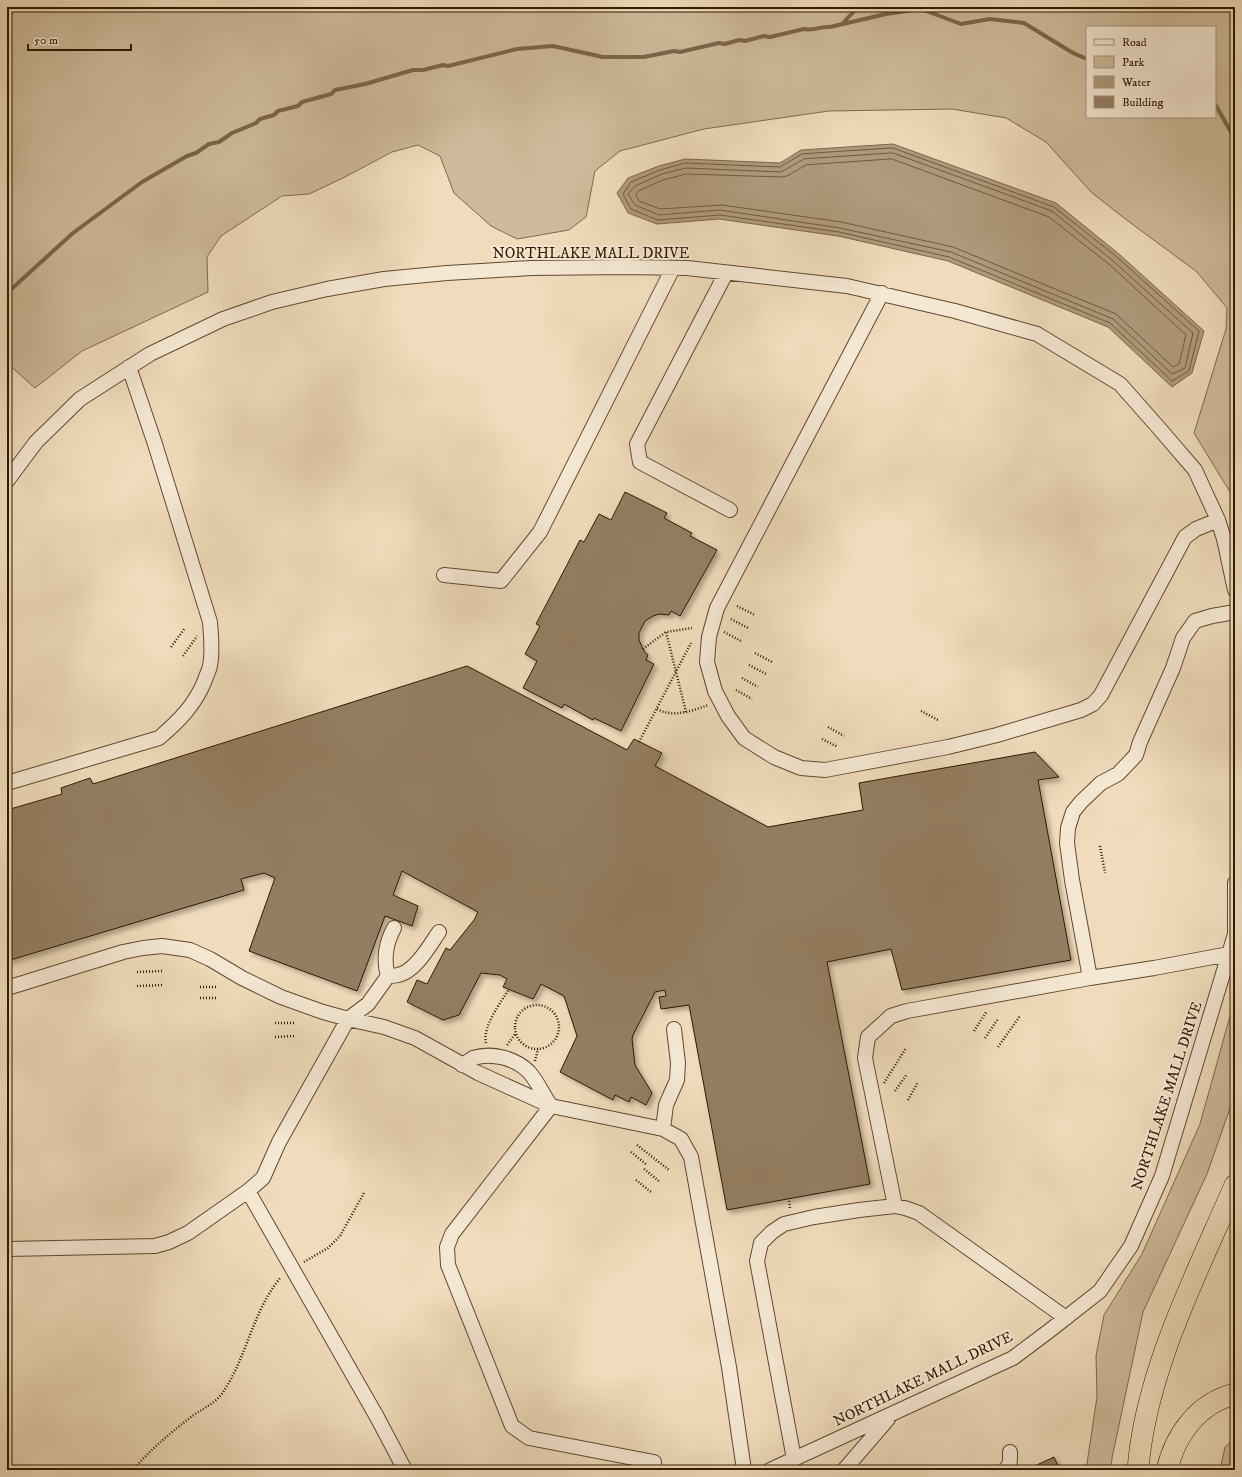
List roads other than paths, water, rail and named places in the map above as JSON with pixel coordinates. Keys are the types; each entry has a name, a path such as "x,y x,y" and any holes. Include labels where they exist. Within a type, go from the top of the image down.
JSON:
{"highway":[{"path":"1138,1470 1148,1412 1165,1352 1174,1326 1235,1185"},
{"path":"1167,1470 1170,1456 1176,1443 1190,1422 1208,1406 1235,1394"}],"street":[{"name":"NORTHLAKE MALL DRIVE","path":"7,481 36,442 80,399 150,354 223,319 272,302 327,289 384,280 455,272 531,268 687,268 847,286 955,311 1037,334 1120,384 1194,470 1218,520 1224,539 1235,590"},
{"path":"444,575 501,581 540,532 673,268"},
{"path":"726,273 637,444 640,462 730,510"},
{"path":"882,293 717,608 709,637 707,662 715,691 728,716 744,738 774,757 801,768 825,770 948,747 997,735 1074,712 1093,704 1101,695 1185,537 1196,529 1218,520"},
{"path":"7,783 159,738 189,709 201,691 210,666 212,646 210,622 155,444 129,367"},
{"path":"1090,978 1072,880 1067,843 1068,828 1073,812 1081,802 1101,784 1118,774 1136,754 1173,668 1183,638 1195,621 1235,612"},
{"name":"NORTHLAKE MALL DRIVE","path":"770,1470 1013,1358 1100,1291 1131,1246 1167,1163 1235,934 1235,883"},
{"path":"388,976 384,959 390,936 394,928"},
{"path":"7,1249 155,1246 169,1242 188,1233 248,1191 263,1178 279,1142 348,1019 368,1004 388,976 398,975 408,970 418,961 440,932"},
{"path":"7,988 124,952 143,948 162,946 190,950 281,997 348,1019 384,1027 415,1038 478,1073 552,1106 663,1129 681,1140 691,1157 728,1360 744,1470"},
{"path":"895,1206 865,1058 868,1037 891,1016 907,1011 1229,954"},
{"path":"663,1129 666,1105 677,1080 678,1063 674,1029"},
{"path":"462,1065 473,1059 489,1055 504,1057 517,1063 528,1072 552,1106"},
{"path":"552,1106 452,1234 447,1247 448,1265 512,1426 529,1438 654,1462 648,1470"},
{"path":"248,1191 377,1417 405,1470"},
{"path":"794,1459 757,1261 761,1243 772,1232 784,1224 814,1217 895,1206 919,1212 1066,1318"},
{"path":"844,1470 892,1414"},
{"path":"1005,1470 1009,1467 1010,1452"}],"water":[{"path":"893,144 1056,203 1119,254 1204,331 1192,373 1172,387 1108,327 948,261 838,236 719,219 657,224 628,213 617,193 628,178 659,166 685,159 780,163 801,150"}],"waterway":[{"path":"842,24 858,7"},
{"path":"7,293 73,233 142,182 187,156 196,153 209,144 219,142 232,133 256,123 260,119 274,115 278,111 298,106 302,102 331,94 335,90 365,84 413,70 423,70 443,65 448,66 517,49 553,46 603,57 644,57 674,51 680,52 719,43 725,44 764,36 770,37 804,29 830,27 886,14 921,9 961,24 990,19 1024,23 1073,53 1086,59"},
{"path":"1216,106 1235,139"}]}
